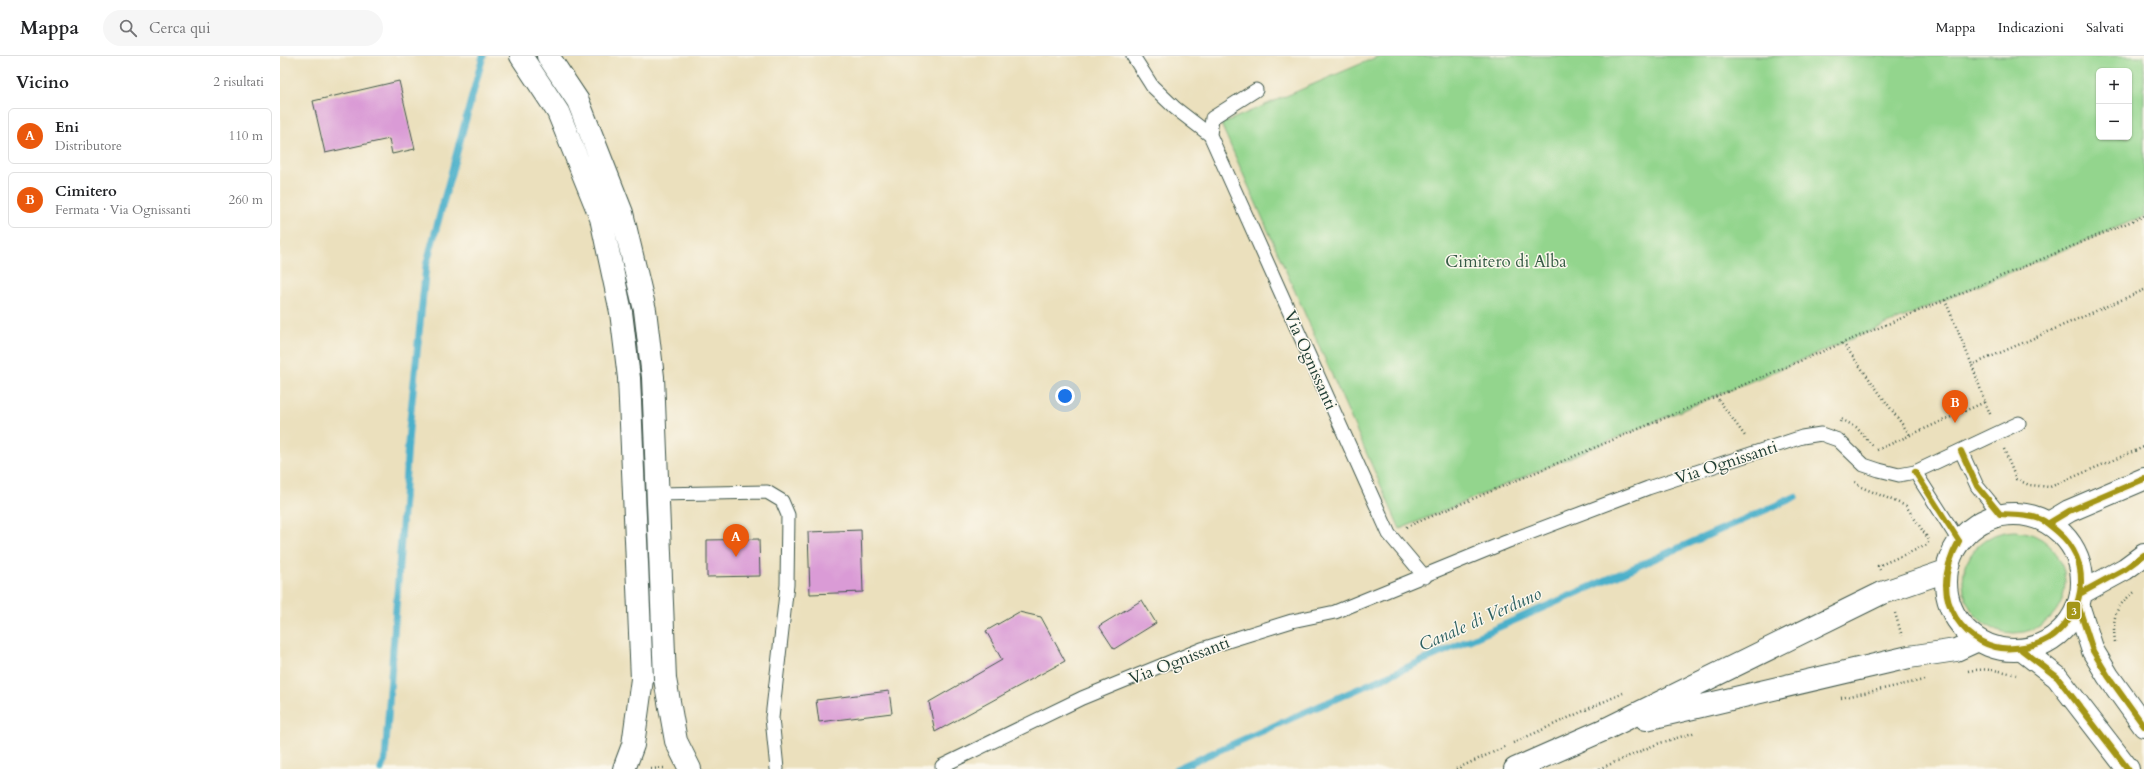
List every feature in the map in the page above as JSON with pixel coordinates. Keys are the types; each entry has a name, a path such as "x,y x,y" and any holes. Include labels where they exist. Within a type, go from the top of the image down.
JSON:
{"main road":[{"path":"522,56 558,112 601,218 621,312 629,378 642,679 633,745 624,769"},
{"path":"548,56 578,101 622,213 645,310 653,377 666,679 676,741 690,769"},
{"path":"2049,524 2069,511 2144,479"},
{"path":"2144,555 2080,599 2070,622 2057,635 2041,645 2022,650 1999,649 1978,640 1962,628 1951,610 1946,591 1946,571 1959,541 1967,532 1985,520 2000,514 2028,516 2049,524 2064,536 2076,553 2081,572 2080,599 2094,651 2108,676 2144,726"},
{"path":"1515,769 1608,728 1887,591 1946,571"},
{"path":"1608,728 1909,657 1956,650 1978,640"},
{"path":"2022,650 2057,677 2128,769"}],"lane":[{"name":"Via Ognissanti","path":"1133,56 1152,86 1210,135 1389,534 1425,577"},
{"path":"1210,135 1212,118 1256,90"},
{"name":"Via Ognissanti","path":"942,766 1082,698 1202,649 1292,621 1335,612 1425,577 1506,542 1648,488 1802,437 1821,434 1838,440 1864,465 1899,475 1915,472 2020,423"},
{"path":"1961,451 1977,486 2000,514"},
{"path":"1915,472 1959,541"},
{"path":"658,494 767,492 782,501 788,515 787,585 772,718 777,769"}],"path":[{"path":"1389,534 2144,216"},
{"path":"1972,365 2144,290"},
{"path":"1945,300 2016,479 2029,485 2050,487 2144,447"},
{"path":"1843,343 1910,435"},
{"path":"1716,396 1756,452"},
{"path":"1833,439 1841,419 1856,427 1876,450 1985,402"},
{"path":"1852,479 1861,487 1906,506 1929,540 1927,545 1878,566 1917,681"},
{"path":"2116,647 2114,616 2122,600 2140,588"},
{"path":"1967,671 1980,669 2001,671 2019,676"},
{"path":"1833,700 1932,678"},
{"path":"1600,769 1657,744 1699,731"},
{"path":"651,769 670,769"}],"green space":[{"name":"Cimitero di Alba","path":"1379,56 2144,56 2144,216 1400,529 1221,124"},
{"path":"2014,531 2024,532 2043,539 2057,553 2064,572 2064,592 2057,611 2043,625 2024,632 2014,633 2004,632 1985,625 1971,611 1964,592 1963,582 1964,572 1971,553 1985,539 2004,532"}],"building":[{"path":"399,81 415,149 392,154 389,139 325,153 313,101"},
{"path":"861,530 863,592 810,594 808,532"},
{"path":"759,539 760,576 707,577 707,540"},
{"path":"1142,600 1156,623 1114,649 1099,626"},
{"path":"1019,612 1041,617 1065,661 935,732 929,702 1002,660 986,631"},
{"path":"889,691 892,713 819,722 816,700"}],"waterway":[{"path":"381,769 385,759 409,430 426,266 483,56"},
{"name":"Canale di Verduno","path":"1176,769 1795,497"}],"transit line":[{"name":"3","path":"1959,541 1950,560 1946,580 1946,589 1951,609 1967,632 1981,642 1989,645 2015,648 2041,643 2054,635 2065,624 2073,612 2079,598 2081,584 2080,570 2076,557 2069,544 2059,533 2042,520 2027,516 2000,514 1977,486 1961,451"},
{"name":"3","path":"1915,472 1959,541"},
{"name":"3","path":"2049,523 2069,511 2144,479"},
{"name":"3","path":"2081,593 2125,569 2144,555"},
{"name":"3","path":"2078,605 2093,651 2108,676 2144,726"},
{"name":"3","path":"2022,650 2057,677 2128,769"}],"place":[{"name":"Cimitero","path":"1955,423"},
{"name":"Eni","path":"736,557"}]}
